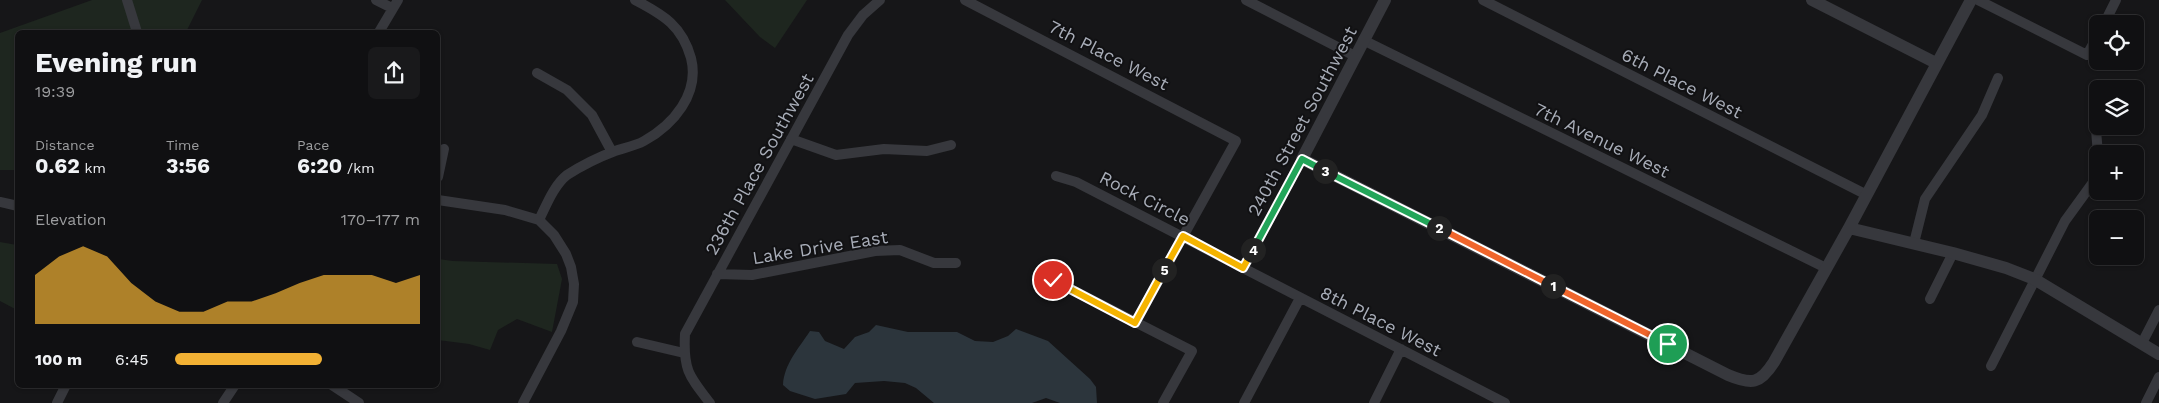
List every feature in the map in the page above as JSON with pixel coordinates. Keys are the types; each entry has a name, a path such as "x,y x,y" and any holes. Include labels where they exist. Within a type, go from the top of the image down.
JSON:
{"street":[{"path":"127,0 136,30"},
{"path":"376,0 395,4 380,30"},
{"path":"539,220 551,196 566,176 612,152 643,141 665,126 682,108 691,88 692,64 687,45 673,22 636,0"},
{"name":"236th Place Southwest","path":"684,353 686,334 848,35 864,15 880,0"},
{"name":"7th Place West","path":"965,0 1236,141 1183,236"},
{"path":"1246,0 1355,56"},
{"name":"240th Street Southwest","path":"1243,268 1385,0"},
{"name":"6th Place West","path":"1483,0 1867,195"},
{"path":"1812,0 1936,63"},
{"path":"1302,159 1728,375 1750,382 1764,377 1774,362 1867,195 1971,0"},
{"path":"1978,0 2087,55 2089,51"},
{"path":"2108,15 2116,0"},
{"name":"7th Avenue West","path":"1363,40 1826,268"},
{"path":"537,73 566,90 592,115 612,152"},
{"path":"1914,243 1924,199 1982,114 1998,78"},
{"path":"791,139 836,155 884,149 927,151 951,145"},
{"path":"440,168 444,149"},
{"name":"Rock Circle","path":"1056,176 1076,182 1243,268"},
{"path":"1991,366 2065,221 2089,188"},
{"path":"440,200 505,210 539,220 554,235 566,254 574,284 573,302 561,331 523,403"},
{"path":"0,202 15,205"},
{"path":"1849,228 1953,252 2006,268 2034,279 2159,354"},
{"path":"1135,323 1183,236"},
{"name":"Lake Drive East","path":"717,274 752,275 875,250 900,250 934,263 956,263"},
{"path":"1930,299 1953,252"},
{"name":"8th Place West","path":"1243,268 1504,403"},
{"path":"1053,280 1192,351 1163,403"},
{"path":"1244,403 1300,298"},
{"path":"2142,343 2159,310"},
{"path":"637,342 684,353 685,366 692,381 710,403"},
{"path":"1374,403 1401,349"},
{"path":"2146,403 2159,377"},
{"path":"61,402 65,388"},
{"path":"223,403 234,388"},
{"path":"336,388 353,401"}],"shaded area":[{"path":"92,0 202,0 187,30 15,30 15,170 0,170 0,33"},
{"path":"725,0 807,0 775,48 760,37"},
{"path":"0,242 15,245 15,309 0,301"},
{"path":"440,259 557,264 562,279 552,332 517,319 498,330 490,350 469,344 440,340"},
{"path":"876,325 908,332 957,332 975,341 993,342 1008,336 1016,329 1048,341 1090,379 1096,387 1097,403 1060,403 1046,398 1032,403 934,403 916,388 905,383 884,381 855,383 846,394 815,399 790,391 783,385 789,363 810,331 819,332 825,341 844,349 855,337 869,332"}],"route":[{"path":"1053,280 1135,323 1183,236 1243,268 1302,159 1668,344"}]}
